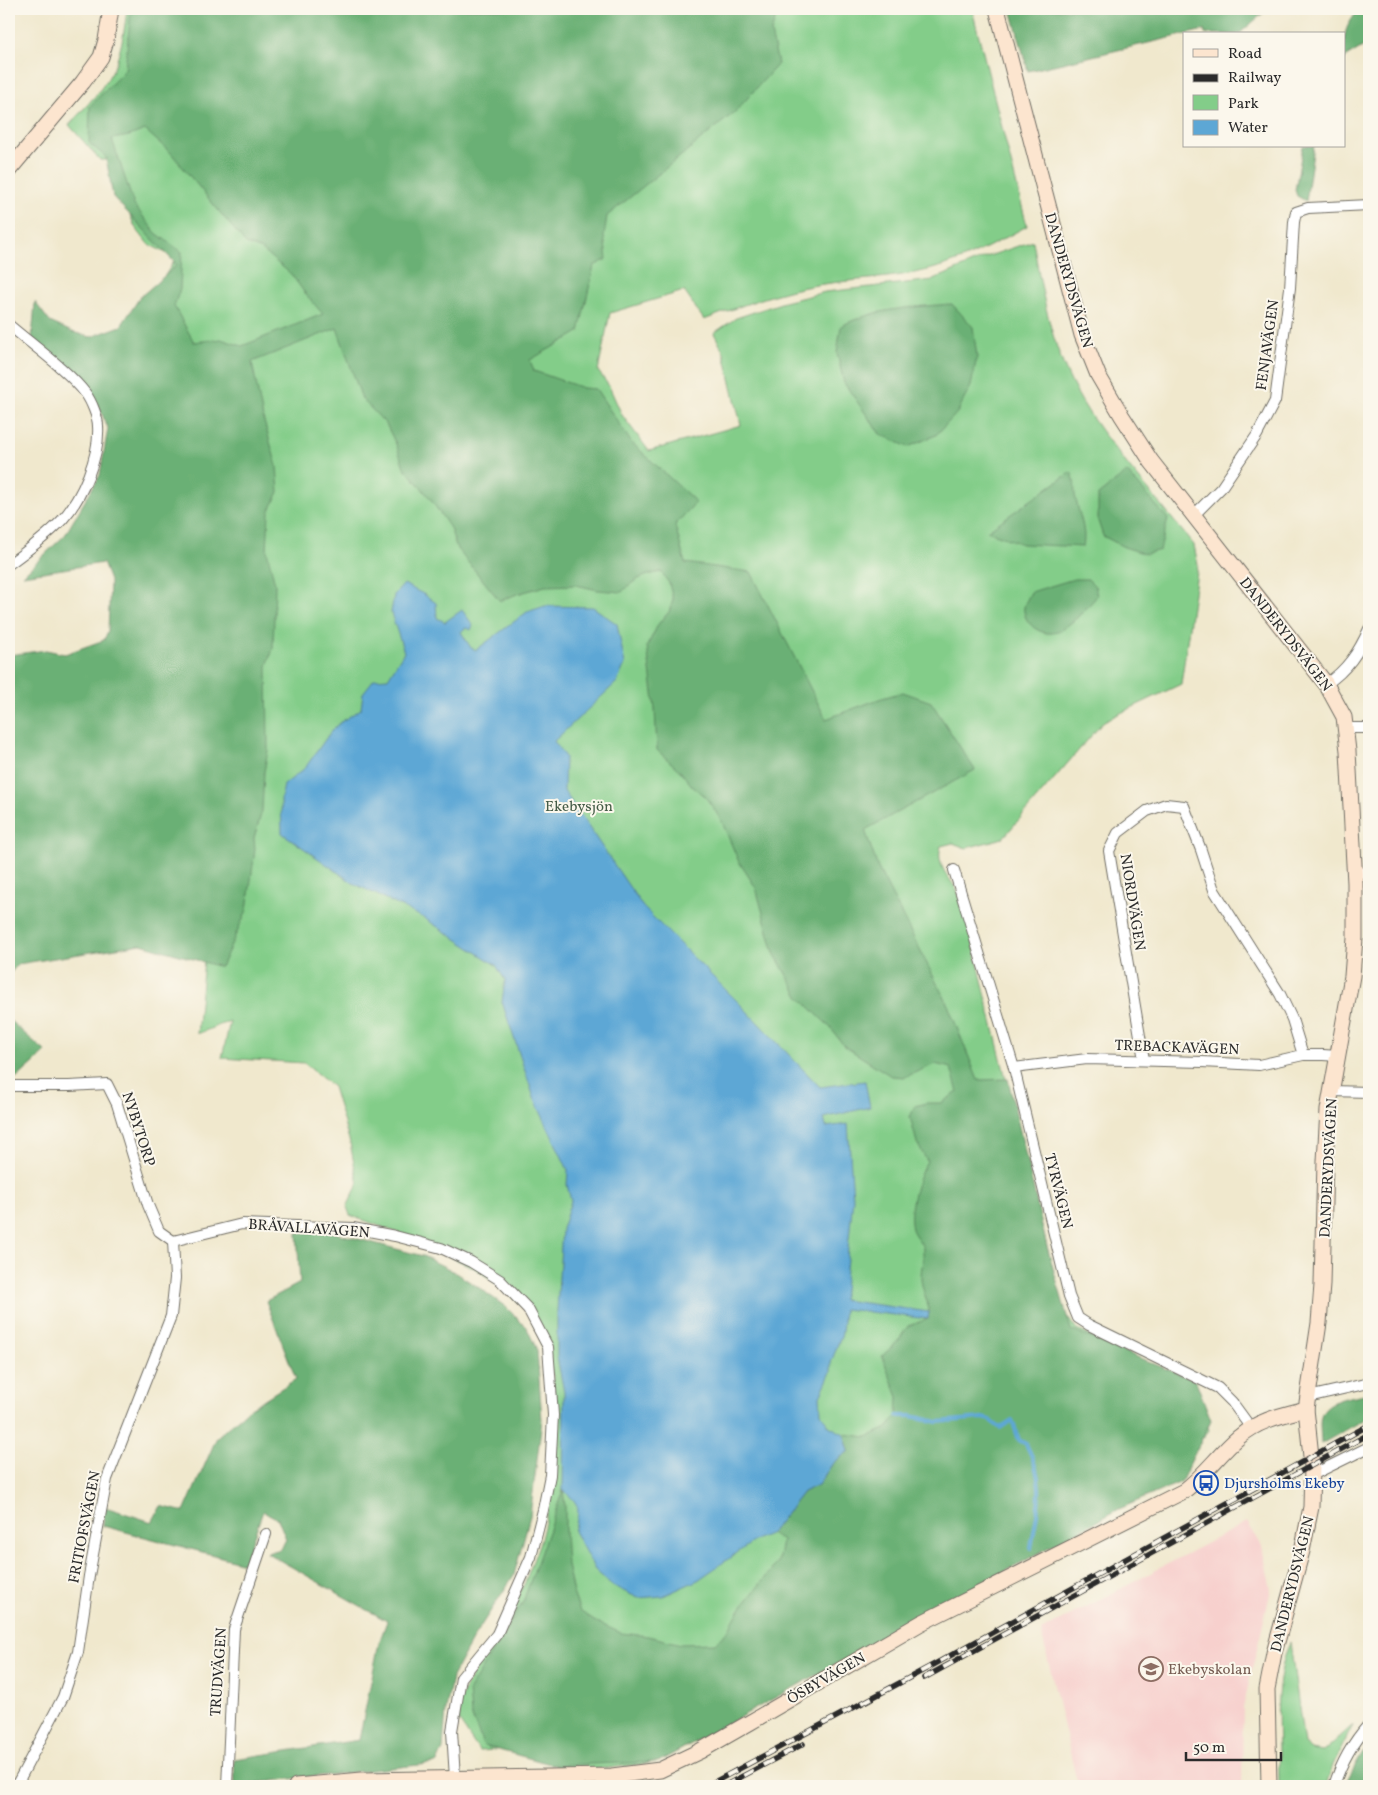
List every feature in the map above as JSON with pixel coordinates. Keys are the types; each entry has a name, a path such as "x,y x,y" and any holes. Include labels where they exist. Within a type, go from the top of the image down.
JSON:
{"street":[{"path":"9,170 83,82 101,57 111,9"},
{"name":"DANDERYDSVÄGEN","path":"997,9 1082,335 1098,375 1151,461 1326,684 1344,717 1362,872 1352,976 1328,1110 1322,1285 1319,1323 1307,1403 1312,1475 1311,1507 1302,1551 1274,1654 1267,1689 1269,1786"},
{"name":"FENJAVÄGEN","path":"1194,515 1221,488 1257,435 1275,401 1290,288 1296,212 1308,208 1369,205"},
{"path":"9,325 66,373 86,394 99,424 98,445 90,472 79,496 63,519 40,541 9,564"},
{"path":"1326,684 1340,675 1349,665 1369,630"},
{"path":"1345,728 1369,728"},
{"name":"NIORDVÄGEN","path":"1144,1060 1109,851 1118,833 1148,811 1166,804 1184,806 1202,850 1214,890 1280,994 1292,1019 1303,1056"},
{"name":"TYRVÄGEN","path":"954,870 1014,1068 1069,1296 1078,1318 1218,1388 1251,1428"},
{"name":"TREBACKAVÄGEN","path":"1014,1068 1087,1059 1259,1065 1303,1056 1338,1056"},
{"name":"NYBYTORP","path":"9,1086 108,1084 117,1104 148,1205 159,1232 173,1241"},
{"path":"1331,1091 1369,1092"},
{"name":"BRÅVALLAVÄGEN","path":"173,1241 242,1224 353,1228 395,1236 441,1248 471,1262 500,1280 528,1309 548,1348 553,1415 550,1475 531,1556 496,1634 461,1678 452,1731 455,1778"},
{"name":"FRITIOFSVÄGEN","path":"16,1786 63,1697 78,1652 89,1576 107,1479 171,1316 175,1278 173,1241"},
{"path":"1307,1403 1369,1383"},
{"name":"ÖSBYVÄGEN","path":"296,1786 362,1780 455,1778 476,1782 612,1776 660,1770 700,1751 741,1728 921,1623 1184,1491 1200,1479 1239,1437 1251,1428 1307,1403"},
{"path":"1312,1475 1369,1447"},
{"name":"TRUDVÄGEN","path":"227,1786 234,1629 266,1534"},
{"path":"1334,1786 1340,1767 1369,1724"}],"shaded area":[{"name":"Ekebyskolan","path":"1247,1522 1262,1546 1271,1590 1243,1708 1242,1786 1078,1786 1041,1631"}],"green space":[{"name":"Ekebysjön","path":"127,9 972,9 1027,226 988,247 932,269 916,273 834,283 788,291 704,320 684,291 610,313 598,371 609,386 622,415 649,451 741,425 724,353 714,333 736,318 784,302 825,292 933,280 983,258 1033,241 1048,318 1060,356 1076,391 1109,441 1194,545 1198,565 1181,684 1104,721 1003,838 966,848 953,843 941,846 940,858 945,873 956,890 965,910 1064,1312 1076,1329 1196,1386 1209,1430 1189,1456 1000,1569 671,1755 646,1764 585,1770 557,1769 549,1756 507,1749 479,1751 459,1721 459,1703 466,1686 524,1585 541,1539 553,1487 553,1376 532,1317 502,1287 474,1268 406,1236 350,1215 347,1207 358,1184 350,1143 333,1087 304,1063 222,1058 230,1021 197,1034 211,887 161,282 176,258 148,244 135,227 125,203 111,188 114,168 110,160 100,160 69,125 95,96 112,72 122,43"},
{"path":"131,9 778,9 771,33 778,64 735,112 607,216 604,236 607,259 594,266 579,332 530,360 534,371 583,388 596,389 631,442 696,502 675,525 685,563 751,572 826,719 903,692 931,702 975,770 865,830 878,868 948,1005 978,1080 1008,1079 1047,1247 1071,1330 1196,1381 1211,1420 1181,1482 1119,1509 658,1762 554,1765 484,1746 471,1715 469,1690 523,1602 563,1490 567,1565 573,1593 580,1611 594,1621 621,1633 648,1636 681,1644 715,1643 727,1632 740,1609 778,1562 782,1541 771,1533 803,1492 818,1485 833,1463 849,1451 844,1434 867,1437 887,1428 897,1416 898,1397 882,1356 898,1341 908,1326 928,1319 929,1313 921,1282 923,1249 913,1232 911,1221 914,1194 927,1161 917,1143 910,1117 915,1106 927,1103 941,1103 958,1092 951,1068 935,1064 905,1077 891,1076 844,1046 830,1027 800,998 774,953 756,888 738,860 722,822 704,795 693,787 680,771 657,750 655,709 647,646 659,623 669,612 673,600 669,583 661,572 640,578 622,592 598,590 576,585 545,586 500,601 457,549 450,528 429,497 404,467 396,444 386,424 362,399 337,328 252,362 263,418 277,466 279,492 269,512 267,551 275,584 273,649 267,666 268,750 264,772 262,811 254,838 255,849 247,910 221,967 141,944 18,964 9,975 9,655 46,650 65,654 104,640 108,631 110,581 103,563 23,575 65,535 100,475 108,428 93,394 32,338 35,302 50,322 72,332 91,337 121,326 140,297 177,265 113,197 106,157 89,143 90,106 125,70","holes":["145,130 171,153 246,244 262,250 291,274 323,314 242,346 221,339 194,342 174,306 180,289 182,252 156,233 134,205 112,139 129,136"]},
{"path":"1011,9 1268,9 1241,32 1204,32 1204,30 1183,32 1183,35 1028,71"},
{"path":"1360,9 1369,9 1369,43 1346,57 1346,32 1350,21"},
{"path":"1303,148 1314,148 1306,201 1297,196 1295,190"},
{"path":"952,304 973,327 977,357 971,386 957,413 936,435 908,447 880,434 844,383 837,353 841,326 881,312"},
{"path":"1071,472 1083,527 1083,547 1022,544 987,531"},
{"path":"1127,472 1168,519 1160,550 1146,554 1124,547 1103,536 1098,521 1098,495"},
{"path":"1074,579 1088,579 1095,586 1097,596 1084,611 1070,624 1053,633 1041,631 1030,624 1024,613 1024,607 1031,592"},
{"path":"9,1020 46,1052 17,1078 9,1078"},
{"path":"332,1232 423,1256 475,1285 506,1307 527,1328 537,1350 542,1420 530,1516 514,1575 475,1635 452,1677 446,1710 443,1749 437,1763 235,1785 234,1759 359,1740 379,1643 387,1621 267,1553 281,1549 286,1539 278,1519 263,1511 244,1563 103,1526 105,1507 152,1522 161,1506 184,1512 217,1437 249,1409 296,1379 266,1301 300,1283 297,1233"},
{"path":"1369,1393 1369,1417 1321,1444 1320,1419 1328,1405 1341,1399"},
{"path":"1290,1642 1304,1744 1311,1750 1323,1752 1353,1725 1333,1765 1326,1786 1279,1786 1278,1695 1284,1659"},
{"path":"1369,1741 1369,1782 1347,1780"}],"water":[{"name":"Ekebysjön","path":"404,584 436,603 437,618 445,622 462,610 473,625 471,630 467,628 461,632 471,648 476,650 527,612 545,606 593,607 617,624 625,664 617,682 554,741 565,757 564,791 643,907 820,1087 865,1081 870,1107 824,1118 826,1127 848,1124 853,1198 843,1300 929,1312 928,1319 844,1309 842,1333 831,1363 831,1372 820,1396 821,1413 829,1426 844,1434 849,1451 833,1463 818,1485 803,1492 771,1533 757,1539 698,1580 663,1596 638,1598 613,1586 595,1570 574,1531 578,1508 563,1490 564,1392 557,1357 557,1311 562,1229 571,1201 567,1185 568,1170 534,1098 502,1002 505,980 496,965 424,918 353,883 282,833 281,799 284,785 305,768 332,730 361,709 363,693 374,679 388,678 404,652 391,613 394,595"}],"waterway":[{"path":"897,1416 911,1416 938,1422 982,1418 990,1420 1000,1428 1012,1420 1019,1440 1026,1444 1033,1458 1039,1483 1038,1507 1031,1548"}],"railway":[{"path":"707,1786 935,1664 1369,1425"},
{"path":"924,1678 1369,1434"},
{"path":"724,1786 803,1744"}],"place":[{"name":"Djursholms Ekeby","path":"1206,1483"},
{"name":"Ekebyskolan","path":"1151,1669"}]}
